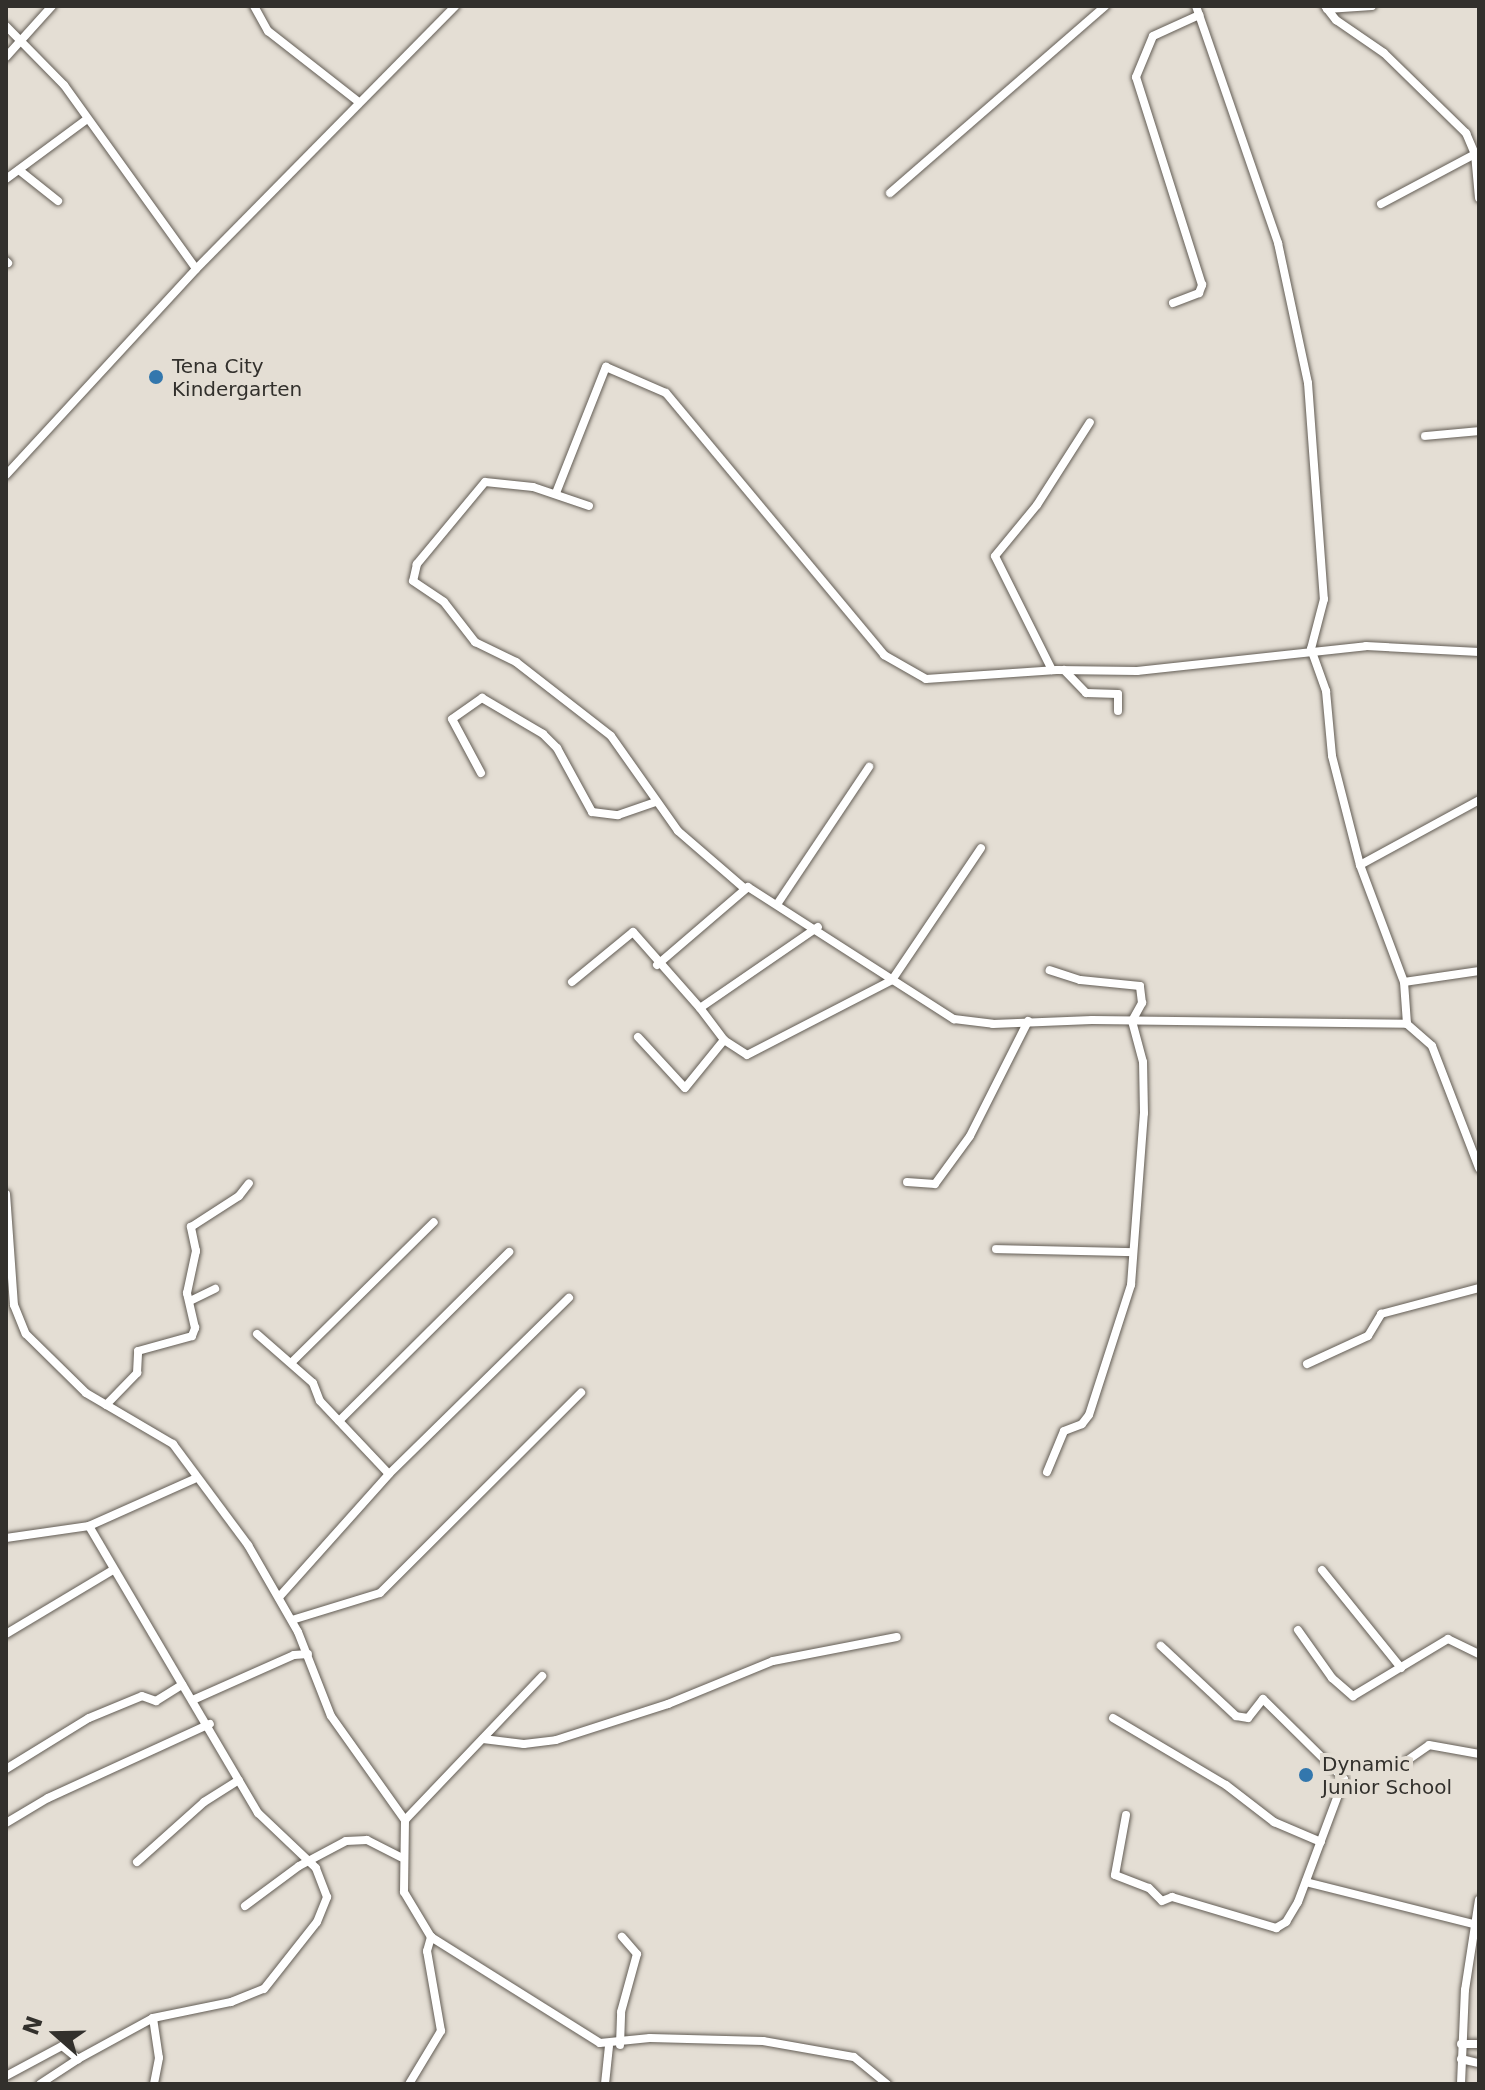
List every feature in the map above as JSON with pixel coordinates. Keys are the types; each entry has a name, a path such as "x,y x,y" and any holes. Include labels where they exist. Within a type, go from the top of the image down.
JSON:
{"street":[{"path":"6,57 52,6"},
{"path":"254,6 268,31 359,102"},
{"path":"6,475 196,269 455,6"},
{"path":"890,193 1105,6"},
{"path":"1326,8 1372,6"},
{"path":"1326,8 1440,104 1466,133 1477,158 1479,198"},
{"path":"1173,303 1199,293 1202,285 1136,77 1153,36 1197,10 1278,243 1303,356 1314,426 1324,599 1311,649 1326,691 1332,756 1360,865 1404,982 1407,1024"},
{"path":"6,26 23,40 121,159 196,269"},
{"path":"6,179 87,119"},
{"path":"1381,204 1477,158"},
{"path":"19,170 58,201"},
{"path":"556,493 602,371 613,369 666,393 889,660 932,680 1052,670 1137,671 1311,649 1396,645 1479,652"},
{"path":"1052,670 995,556 1043,498 1090,422"},
{"path":"1425,436 1479,431"},
{"path":"589,506 556,493 485,482 417,564 413,581 444,602 475,642 516,662 611,736 678,831 744,888 757,889 818,927 892,980 954,1019 993,1024 1028,1021 1407,1024 1432,1046 1479,1168"},
{"path":"1064,670 1086,693 1118,694 1118,711"},
{"path":"481,773 452,719 482,698 550,741 565,758 592,812 618,815 655,802"},
{"path":"778,903 869,767"},
{"path":"1360,865 1479,800"},
{"path":"572,982 630,932 639,935 657,965 700,1008 724,1040 747,1055 892,980 981,848"},
{"path":"657,965 744,888"},
{"path":"700,1008 818,927"},
{"path":"1047,1472 1064,1431 1082,1424 1089,1415 1131,1285 1144,1113 1143,1062 1132,1021 1142,1003 1139,985 1080,980 1050,970"},
{"path":"1404,982 1479,971"},
{"path":"907,1182 935,1184 970,1136 1028,1021"},
{"path":"638,1037 685,1088 724,1040"},
{"path":"106,1405 137,1373 138,1351 192,1336 188,1279 196,1251 191,1227 239,1196 249,1183"},
{"path":"6,1194 14,1305 26,1334 48,1359 106,1405 173,1444 186,1457 194,1479 217,1501 280,1596 308,1654 331,1716 405,1820"},
{"path":"292,1362 434,1222"},
{"path":"996,1249 1132,1252"},
{"path":"339,1421 509,1252"},
{"path":"1307,1364 1368,1336 1381,1314 1479,1288"},
{"path":"190,1301 215,1289"},
{"path":"280,1596 389,1474 569,1298"},
{"path":"257,1334 292,1362 339,1421 389,1474"},
{"path":"292,1620 380,1593 581,1393"},
{"path":"6,1538 89,1526 194,1479"},
{"path":"40,2084 78,2059 153,2018 231,2002 264,1989 317,1922 326,1901 316,1868 258,1813 210,1724 182,1685 89,1526"},
{"path":"6,1634 113,1570"},
{"path":"1322,1570 1401,1668"},
{"path":"1298,1630 1349,1695 1448,1639 1479,1654"},
{"path":"483,1739 533,1744 556,1740 668,1704 773,1661 897,1637"},
{"path":"1126,1815 1113,1874 1149,1888 1162,1901 1172,1897 1276,1928 1292,1915 1344,1779 1263,1699 1248,1718 1236,1716 1161,1646"},
{"path":"195,1699 294,1655 308,1654"},
{"path":"542,1676 405,1820 401,1857 407,1902 431,1937 609,2046 650,2038 786,2044 854,2057 887,2084"},
{"path":"6,1769 89,1718 142,1696 156,1701 182,1685"},
{"path":"1113,1718 1226,1785 1274,1822 1321,1842"},
{"path":"6,1823 48,1798 210,1724"},
{"path":"1405,1762 1429,1745 1479,1754"},
{"path":"137,1862 204,1802 239,1780"},
{"path":"245,1906 308,1862 346,1841 367,1840 401,1857"},
{"path":"1306,1882 1473,1924"},
{"path":"1461,2084 1461,2044 1473,1924 1479,1900"},
{"path":"409,2084 441,2031 427,1951 431,1937"},
{"path":"620,2045 621,2012 637,1954 622,1937"},
{"path":"153,2018 159,2058 154,2084"},
{"path":"1461,2044 1479,2044"},
{"path":"6,2076 62,2046 78,2059"},
{"path":"605,2084 609,2046"},
{"path":"1461,2059 1479,2063"}],"place":[{"name":"Tena City Kindergarten","path":"156,377"},
{"name":"Dynamic Junior School","path":"1306,1775"}]}
